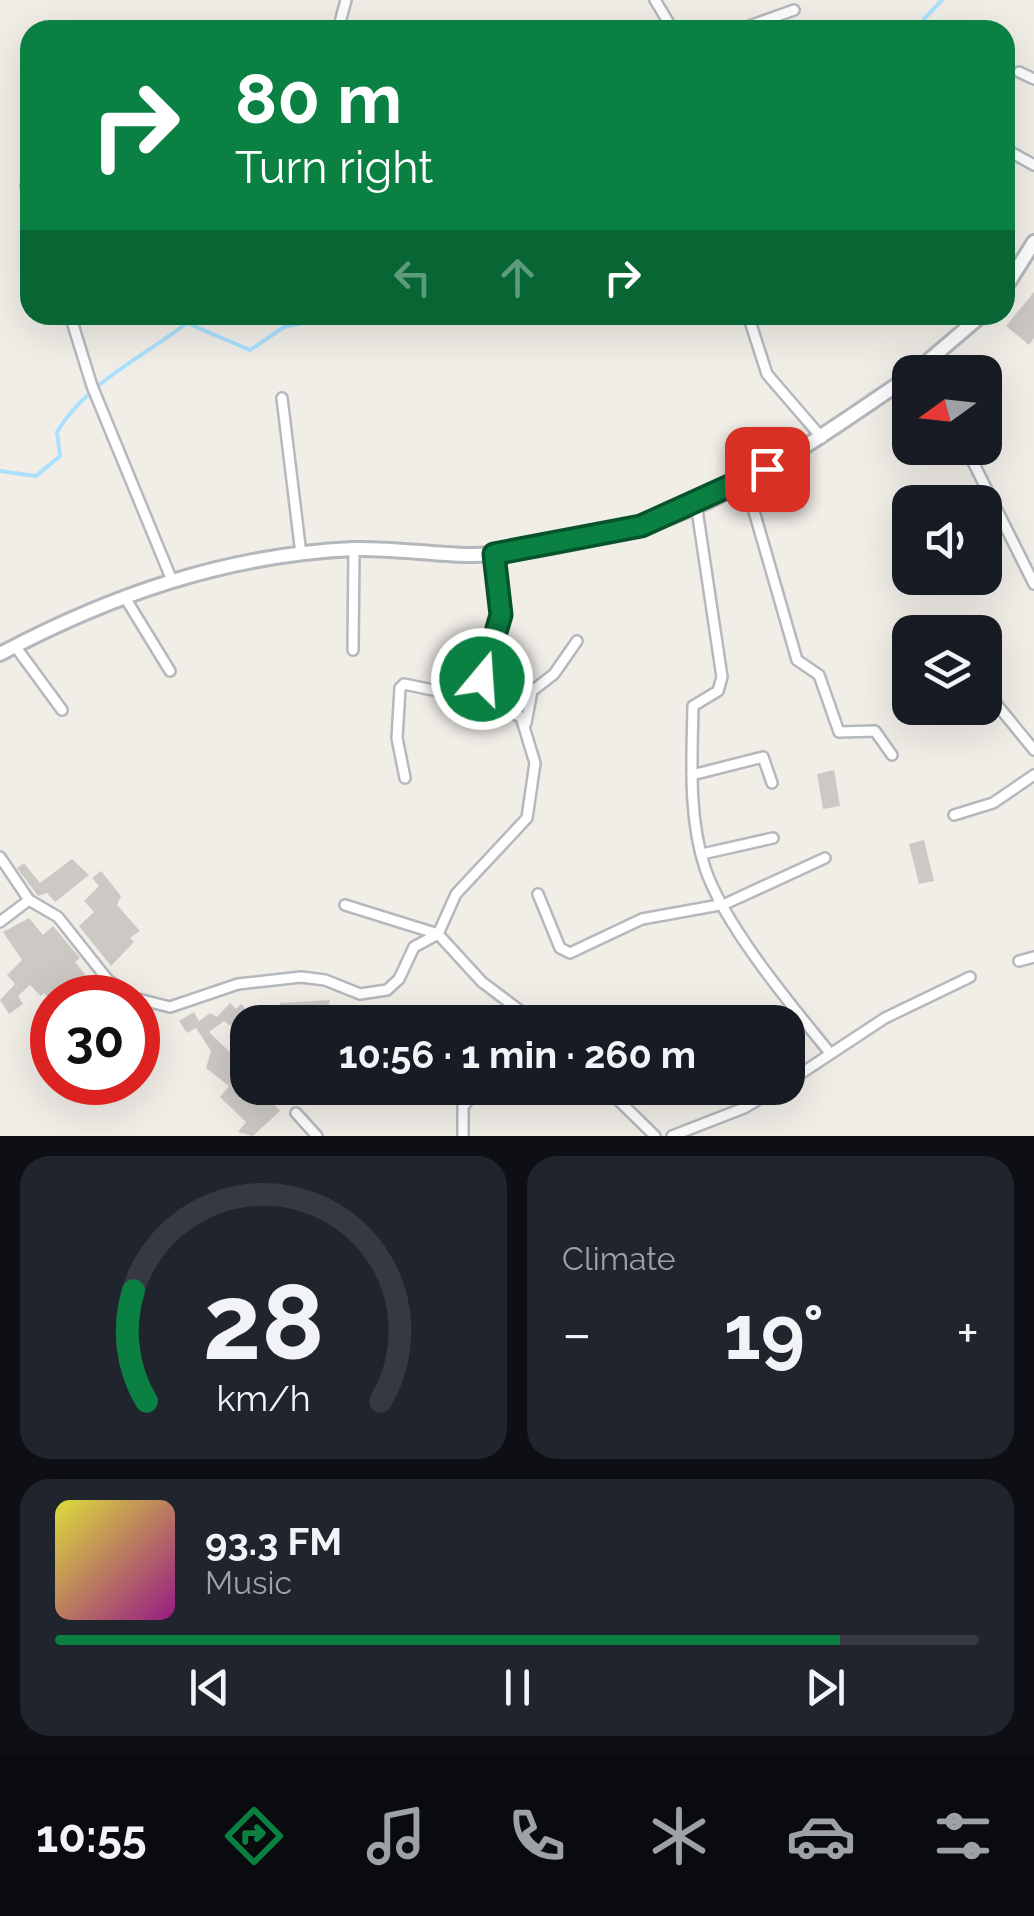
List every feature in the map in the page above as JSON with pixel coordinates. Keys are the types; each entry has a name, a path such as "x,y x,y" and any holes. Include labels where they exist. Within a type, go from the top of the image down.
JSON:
{"street":[{"path":"766,20 794,10"},
{"path":"1020,72 1034,79"},
{"path":"1015,274 1032,251"},
{"path":"73,325 95,391 171,578"},
{"path":"751,325 767,374 822,438"},
{"path":"935,355 970,325"},
{"path":"0,654 171,578 301,554 354,550 494,554 641,526 745,480 822,438 892,389"},
{"path":"282,398 301,554"},
{"path":"974,465 1034,584"},
{"path":"745,480 797,660 820,675 838,732 875,730 892,755"},
{"path":"696,502 722,677 718,691 693,706 692,775 702,854 710,882 760,964 830,1053"},
{"path":"354,550 354,650"},
{"path":"481,700 480,688 501,615 494,554"},
{"path":"124,596 170,671"},
{"path":"160,1004 170,1007 238,984 301,977 325,980 360,994 379,994 399,979 414,948 438,934 456,894 526,818 535,784 525,712 532,691 554,674 577,641"},
{"path":"15,646 62,710"},
{"path":"404,778 397,738 400,688 404,684 481,700 516,712 527,730"},
{"path":"1002,711 1034,750"},
{"path":"692,775 763,757 772,783"},
{"path":"954,815 994,803 1034,774"},
{"path":"702,854 773,838"},
{"path":"0,857 29,900 58,917 104,975"},
{"path":"538,894 566,953 642,919 725,904 825,858"},
{"path":"0,922 29,900"},
{"path":"345,905 438,934 482,982 513,1005"},
{"path":"1019,960 1034,957"},
{"path":"805,1070 884,1018 970,977"},
{"path":"463,1136 464,1105"},
{"path":"623,1105 654,1136"},
{"path":"672,1136 749,1105"},
{"path":"296,1113 317,1136"}],"building":[{"path":"1034,292 1034,338 1029,345 1006,326 1015,325 1015,315"},
{"path":"834,770 840,806 823,809 817,774"},
{"path":"924,840 934,881 919,884 909,844"},
{"path":"72,859 89,875 55,902 47,893 38,896 17,868 24,863 40,883"},
{"path":"101,871 121,896 117,905 140,931 130,938 134,942 111,966 79,926 94,912 84,901 99,886 92,878"},
{"path":"29,918 43,935 53,926 80,958 75,962 85,975 30,975 30,985 18,996 23,1004 9,1014 0,1000 15,984 7,975 22,960 3,932"},
{"path":"330,1000 329,1005 280,1003"},
{"path":"232,1005 230,1026 224,1021 209,1032 230,1052 230,1105 275,1105 280,1111 253,1136 238,1132 246,1122 220,1097 229,1086 206,1068 211,1051 196,1028 187,1033 179,1021 194,1012 199,1021 210,1013 217,1017"}],"waterway":[{"path":"923,20 942,0"},
{"path":"0,471 36,476 60,456 57,432 69,414 100,385 184,325"},
{"path":"192,325 250,350 293,325"}],"route":[{"path":"482,679 501,615 494,554 641,526 767,469"}]}
